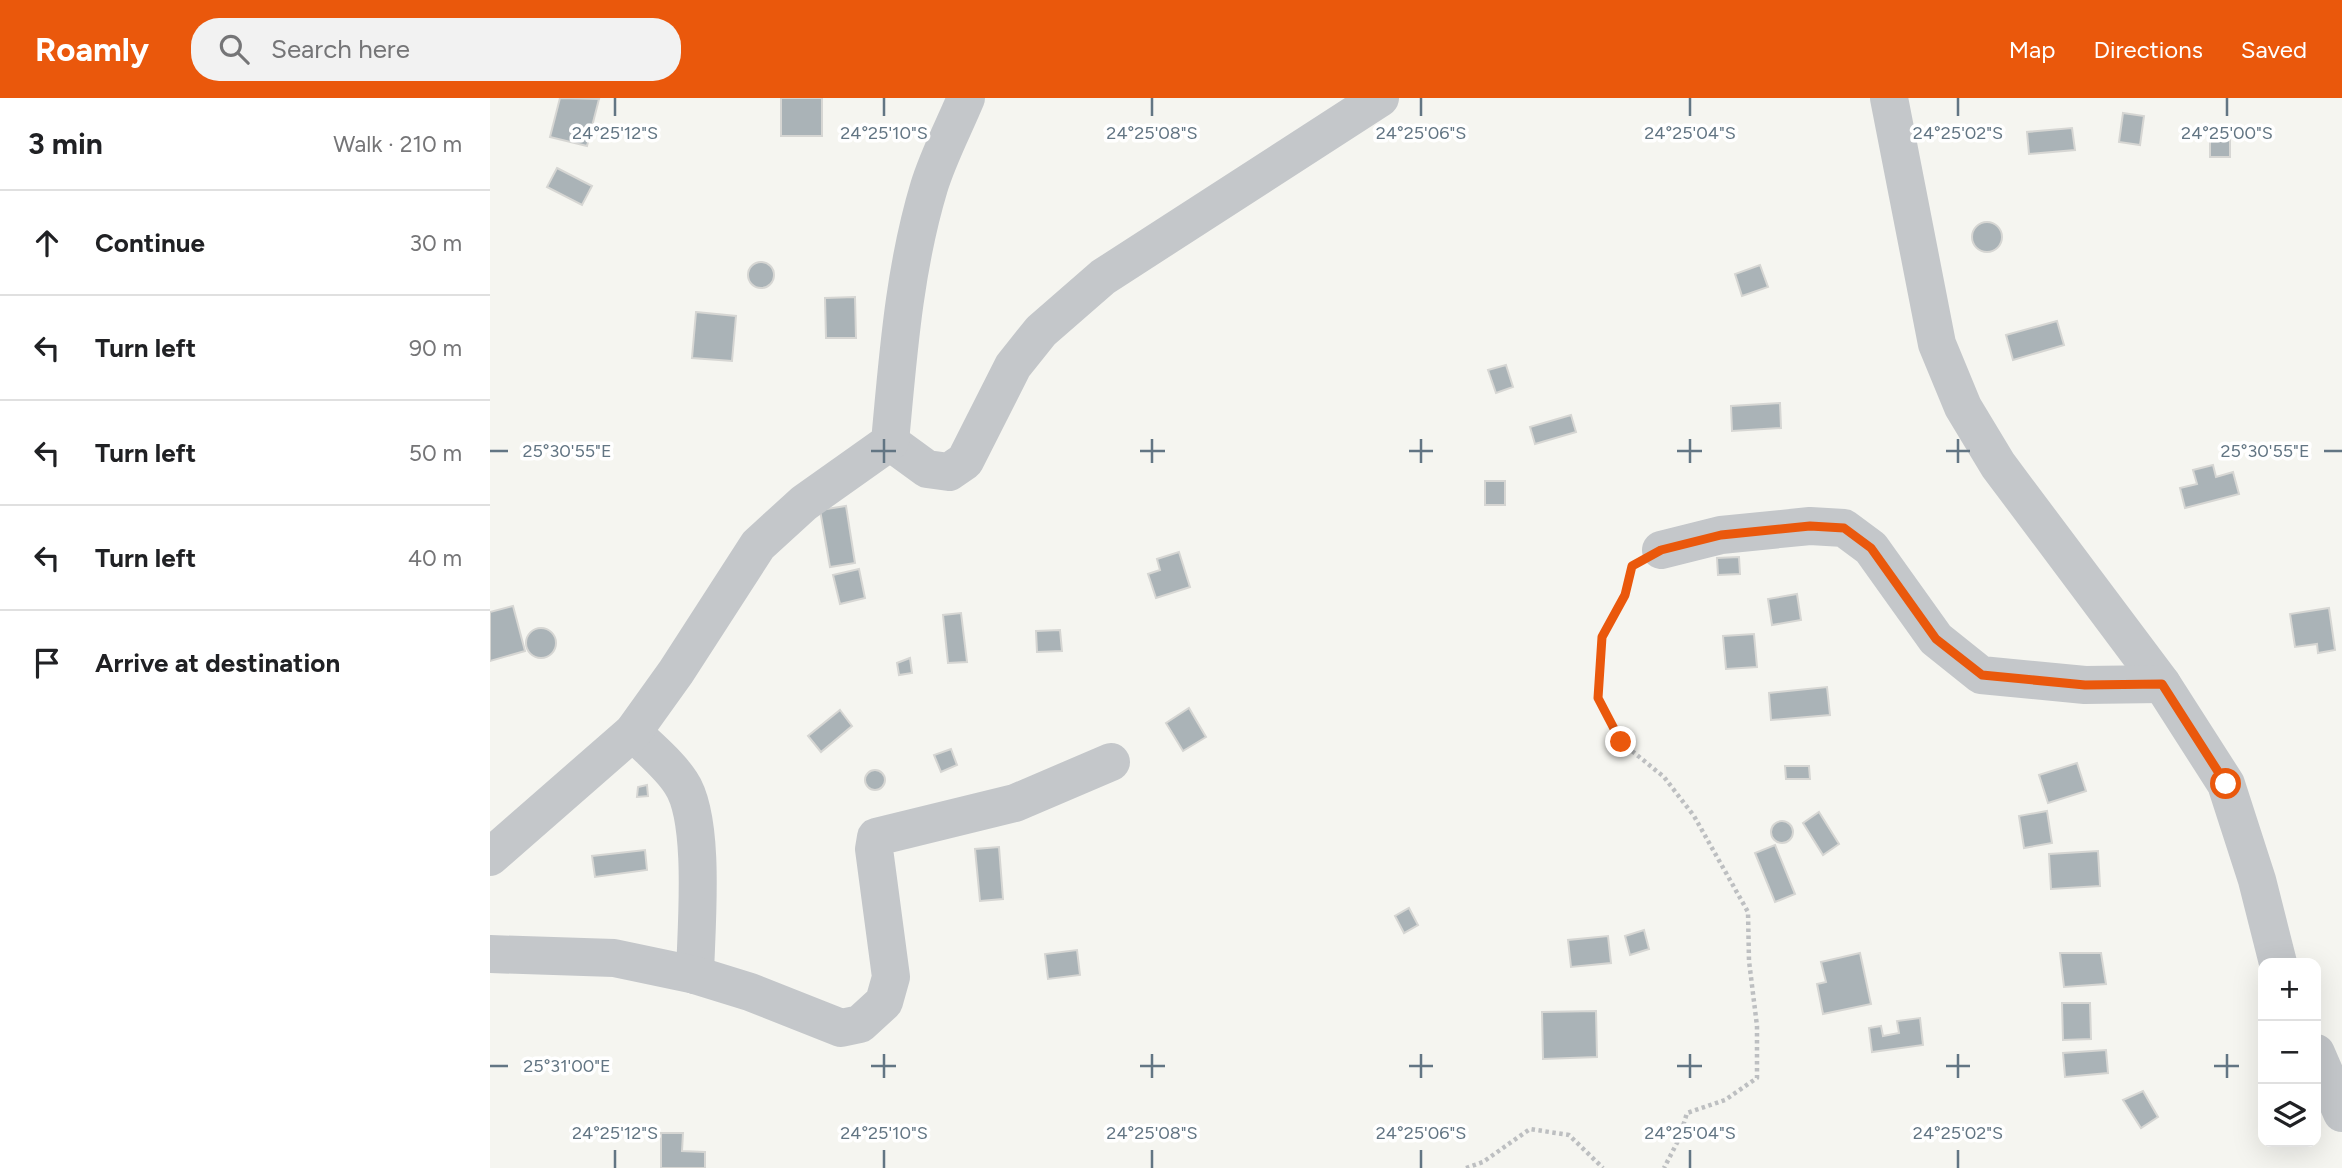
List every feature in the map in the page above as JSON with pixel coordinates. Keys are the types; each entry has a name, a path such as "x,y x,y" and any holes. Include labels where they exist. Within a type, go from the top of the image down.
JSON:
{"street":[{"path":"490,857 632,732 676,672 758,545 804,503 890,442 902,319 914,247 929,185 967,98"},
{"path":"890,442 927,469 949,472 965,461 1013,366 1041,331 1103,277 1380,98"},
{"path":"1889,98 1937,344 1963,407 1998,465 2162,684 2226,784 2257,880 2277,958"},
{"path":"1661,550 1721,535 1810,526 1844,528 1871,548 1936,639 1982,675 2085,685 2162,684"},
{"path":"632,732 682,783 693,811 696,852 695,975"},
{"path":"490,954 614,958 695,975 750,992 841,1028 860,1024 884,1002 891,977 874,849 876,837 1015,803 1111,762"},
{"path":"2321,1065 2342,1113"}],"path":[{"path":"1661,550 1632,566 1625,595 1602,637 1598,698 1621,742 1664,777 1694,816 1748,912 1749,961 1757,1026 1757,1078 1725,1100 1687,1113 1679,1139 1664,1168"},
{"path":"1466,1168 1483,1162 1530,1129 1569,1135 1603,1168"}],"building":[{"path":"560,98 599,99 587,146 550,137"},
{"path":"781,98 822,98 822,136 781,136"},
{"path":"2123,113 2144,116 2140,145 2119,142"},
{"path":"2072,128 2075,150 2029,154 2027,132"},
{"path":"2210,133 2230,133 2230,157 2210,157"},
{"path":"557,168 592,186 582,205 547,187"},
{"path":"1987,222 1998,226 2002,237 1998,248 1987,252 1976,248 1972,237 1976,226"},
{"path":"761,262 770,266 774,275 770,284 761,288 752,284 748,275 752,266"},
{"path":"1760,265 1768,287 1742,296 1735,274"},
{"path":"855,297 856,338 826,338 825,298"},
{"path":"696,312 736,316 732,361 692,358"},
{"path":"2057,321 2064,345 2013,360 2006,335"},
{"path":"1506,365 1513,387 1496,393 1488,370"},
{"path":"1780,403 1781,428 1732,431 1731,406"},
{"path":"1571,415 1576,432 1535,444 1530,427"},
{"path":"2213,465 2216,477 2233,472 2239,494 2185,508 2180,488 2197,484 2193,470"},
{"path":"1485,481 1505,481 1505,505 1485,505"},
{"path":"846,506 855,563 830,567 820,510"},
{"path":"1179,552 1190,587 1156,598 1148,574 1160,570 1157,559"},
{"path":"1739,557 1740,574 1718,575 1717,558"},
{"path":"859,569 865,598 840,604 833,575"},
{"path":"1797,594 1801,620 1772,625 1768,599"},
{"path":"513,606 525,651 490,661 490,612"},
{"path":"2329,608 2335,650 2318,653 2317,644 2295,647 2290,614"},
{"path":"961,613 967,662 948,663 943,615"},
{"path":"541,628 547,629 555,637 555,649 547,657 541,658 535,657 527,649 526,643 527,637 535,629"},
{"path":"1060,630 1062,651 1037,652 1036,631"},
{"path":"1754,634 1757,667 1726,669 1723,636"},
{"path":"910,658 912,673 899,675 897,663"},
{"path":"1827,687 1830,715 1771,720 1769,693"},
{"path":"1189,708 1206,737 1183,751 1166,723"},
{"path":"840,710 852,726 821,752 808,736"},
{"path":"951,749 957,765 941,772 934,755"},
{"path":"2077,763 2086,791 2048,803 2039,775"},
{"path":"1785,766 1809,766 1810,779 1786,779"},
{"path":"871,770 879,770 885,780 879,790 871,790 865,784 865,776"},
{"path":"647,785 648,796 637,797 638,787"},
{"path":"2047,811 2052,843 2024,848 2019,816"},
{"path":"1819,812 1839,844 1823,855 1803,823"},
{"path":"1782,821 1792,828 1793,832 1786,842 1782,843 1772,836 1771,832 1778,822"},
{"path":"1775,845 1795,894 1775,902 1755,853"},
{"path":"999,847 1003,899 980,901 975,849"},
{"path":"645,850 647,870 595,877 592,856"},
{"path":"2098,851 2100,886 2051,889 2049,854"},
{"path":"1409,908 1418,925 1404,933 1395,916"},
{"path":"1644,930 1649,949 1630,955 1625,936"},
{"path":"1608,936 1611,963 1571,967 1568,940"},
{"path":"1077,950 1080,975 1048,979 1045,954"},
{"path":"1860,953 1871,1004 1823,1014 1817,984 1826,982 1821,962"},
{"path":"2060,953 2101,953 2106,984 2064,987"},
{"path":"2062,1003 2090,1003 2091,1039 2063,1040"},
{"path":"1596,1011 1597,1057 1543,1059 1542,1012"},
{"path":"1920,1018 1923,1045 1872,1052 1869,1028 1881,1026 1883,1036 1899,1033 1897,1021"},
{"path":"2106,1050 2108,1073 2065,1077 2063,1053"},
{"path":"2143,1091 2158,1117 2141,1128 2123,1100"},
{"path":"661,1133 683,1133 682,1151 705,1152 705,1168 661,1168"}],"route":[{"path":"1621,742 1598,698 1602,637 1625,595 1632,566 1661,550 1721,535 1810,526 1844,528 1871,548 1911,608 1936,639 1982,675 2085,685 2162,684 2226,784"}]}
